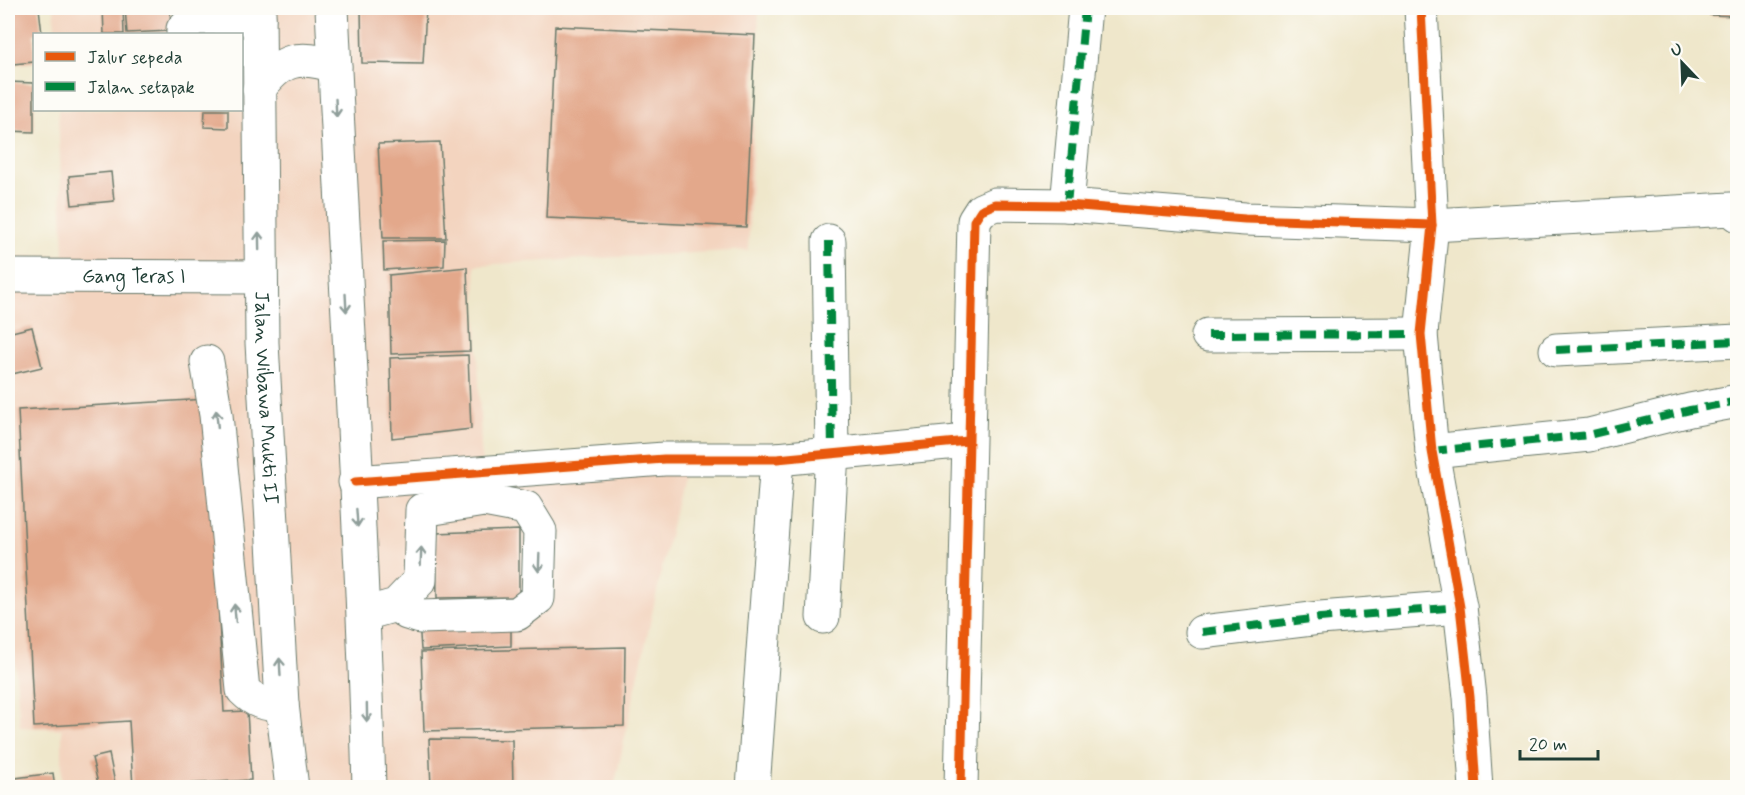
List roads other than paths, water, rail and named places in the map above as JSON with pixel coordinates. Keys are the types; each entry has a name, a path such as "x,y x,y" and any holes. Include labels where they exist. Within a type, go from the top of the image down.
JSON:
{"street":[{"path":"332,8 355,482 364,614 369,788"},
{"path":"1067,205 1085,8"},
{"path":"1421,8 1432,225 1421,333 1432,451 1460,607 1470,697 1476,788"},
{"path":"183,33 183,29 193,18 259,13"},
{"name":"Jalan Wibawa Mukti II","path":"259,13 260,277 282,704 292,788"},
{"path":"259,89 272,72 288,61 313,60 334,66"},
{"path":"961,788 974,221 981,210 995,204 1067,205 1245,219 1432,225 1731,209 1737,215"},
{"path":"823,617 832,452 829,242"},
{"name":"Gang Teras I","path":"8,276 260,277"},
{"path":"1208,335 1421,333"},
{"path":"1556,350 1737,341"},
{"path":"207,362 215,400 243,690 254,701 268,705 282,704"},
{"path":"1432,451 1589,435 1737,401"},
{"path":"355,482 663,459 777,459 832,452 968,441"},
{"path":"753,788 777,459"},
{"path":"364,614 396,605 420,580 422,510 484,500 526,508 540,531 538,597 517,614 420,616 407,613 396,605"},
{"path":"1202,632 1320,618 1460,607"}]}
